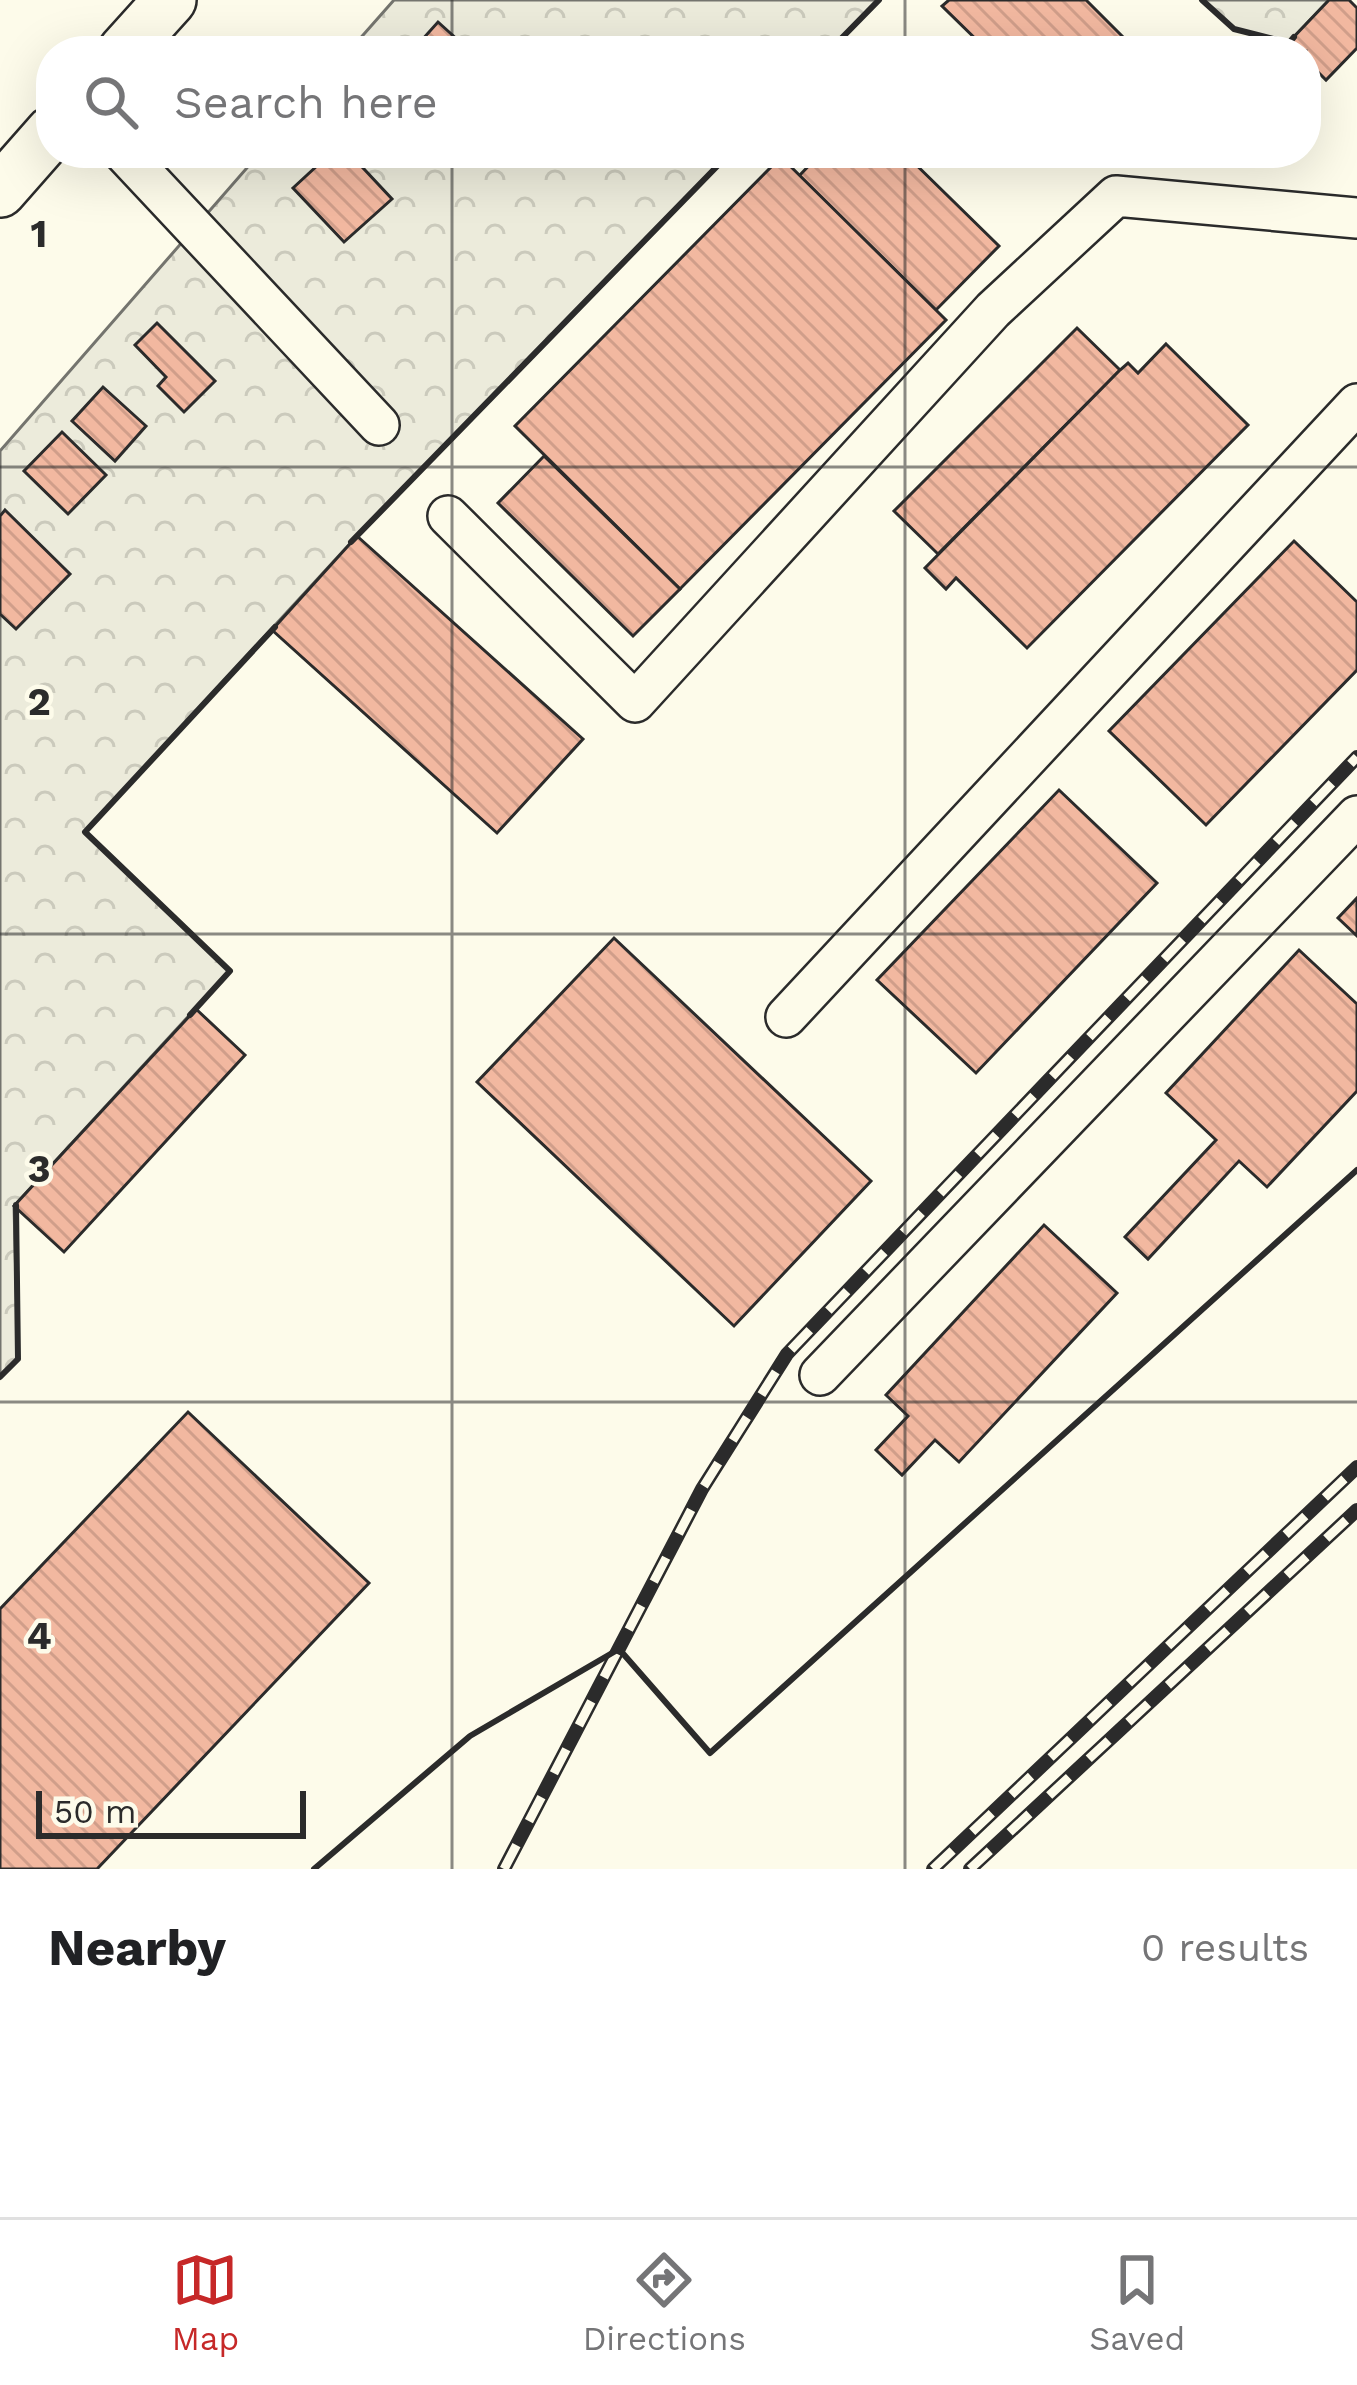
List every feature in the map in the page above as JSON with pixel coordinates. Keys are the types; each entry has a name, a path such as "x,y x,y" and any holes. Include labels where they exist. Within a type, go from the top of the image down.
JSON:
{"main road":[{"path":"138,36 170,0"},
{"path":"0,190 36,150"}],"lane":[{"path":"138,168 379,425"},
{"path":"448,516 635,702 993,310 1116,196 1357,218"},
{"path":"786,1017 1357,404"},
{"path":"820,1375 1357,816"}],"green space":[{"path":"394,0 879,0 844,36 362,36"},
{"path":"1202,0 1329,0 1295,36 1261,36 1234,29"},
{"path":"247,168 715,168 357,536 85,832 230,971 14,1206 18,1359 0,1377 0,451"}],"building":[{"path":"949,0 1086,0 1122,36 973,36 942,6"},
{"path":"1329,0 1349,0 1357,8 1357,48 1326,80 1321,75 1321,36 1295,36"},
{"path":"438,22 453,36 425,36"},
{"path":"315,168 363,168 392,199 344,242 293,188"},
{"path":"770,168 792,168 946,320 680,589 515,426"},
{"path":"807,168 919,168 999,246 936,310 799,176"},
{"path":"157,323 215,381 184,412 158,386 166,377 135,345"},
{"path":"1077,328 1120,370 938,554 894,511"},
{"path":"1166,344 1248,425 1027,648 956,578 946,589 925,568 1120,370 1128,363 1138,373"},
{"path":"103,387 146,426 115,461 72,421"},
{"path":"62,432 106,475 68,514 24,471"},
{"path":"544,456 680,589 633,636 498,503"},
{"path":"5,510 70,574 16,629 0,614 0,516"},
{"path":"357,536 583,739 497,833 272,630"},
{"path":"1294,541 1357,602 1357,670 1206,825 1109,731"},
{"path":"1059,790 1157,883 976,1073 877,980"},
{"path":"1357,898 1357,936 1338,918"},
{"path":"614,938 871,1181 734,1326 477,1082"},
{"path":"1299,950 1357,1004 1357,1091 1267,1187 1239,1161 1148,1259 1125,1237 1216,1140 1166,1093"},
{"path":"196,1009 245,1055 64,1252 14,1206"},
{"path":"1044,1225 1117,1293 959,1462 935,1440 902,1475 876,1450 908,1416 886,1395"},
{"path":"188,1412 369,1583 97,1869 0,1869 0,1609"}],"railway":[{"path":"504,1869 702,1489 787,1354 1357,757"},
{"path":"933,1869 1357,1467"},
{"path":"970,1869 1357,1510"}],"wall":[{"path":"844,36 879,0"},
{"path":"1202,0 1234,29 1262,36"},
{"path":"351,542 715,168"},
{"path":"190,1015 230,971 85,832 275,627"},
{"path":"314,1869 470,1736 619,1649 710,1753 1357,1170"},
{"path":"0,1377 18,1359 16,1205"}]}
